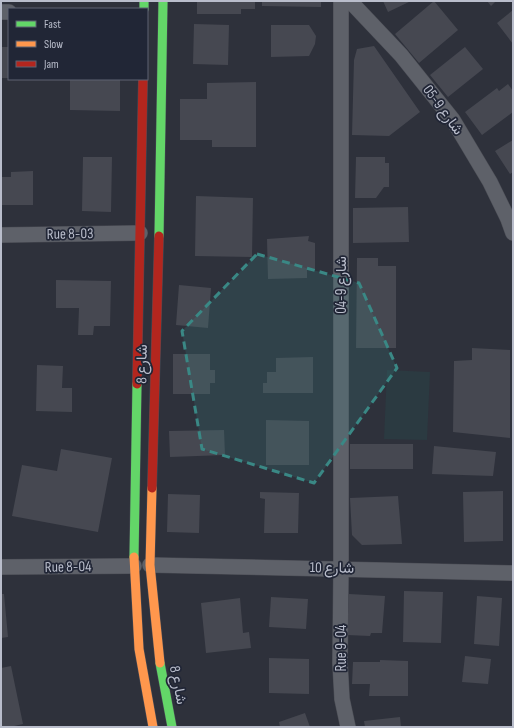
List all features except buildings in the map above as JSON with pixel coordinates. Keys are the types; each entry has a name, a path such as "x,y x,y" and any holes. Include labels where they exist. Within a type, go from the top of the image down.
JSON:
{"highway":[{"name":"شارع 8","path":"163,1 159,227 150,565 158,653 172,727"},
{"name":"شارع 8","path":"143,80 134,566 139,649 153,727"}],"street":[{"name":"شارع 9-04","path":"341,1 341,568"},
{"name":"شارع 9-05","path":"350,1 401,55 453,120 490,182 513,233"},
{"name":"Rue 8-03","path":"1,235 140,233"},
{"name":"شارع 10","path":"150,565 341,568 513,573"},
{"name":"Rue 8-04","path":"1,568 134,566"},
{"name":"Rue 9-04","path":"341,568 340,664 342,699 348,727"}],"highlighted area":[{"path":"257,254 359,283 397,368 314,483 202,449 182,331"}],"shaded area":[{"path":"387,370 430,372 427,440 384,439"}],"traffic: fast":[{"path":"144,1 144,8"},
{"path":"159,236 163,1"},
{"path":"134,557 137,384"},
{"path":"160,663 172,727"}],"traffic: slow":[{"path":"152,488 150,565 160,663"},
{"path":"134,557 139,649 153,727"}],"traffic: jam":[{"path":"137,384 143,80"},
{"path":"152,488 159,236"}]}
